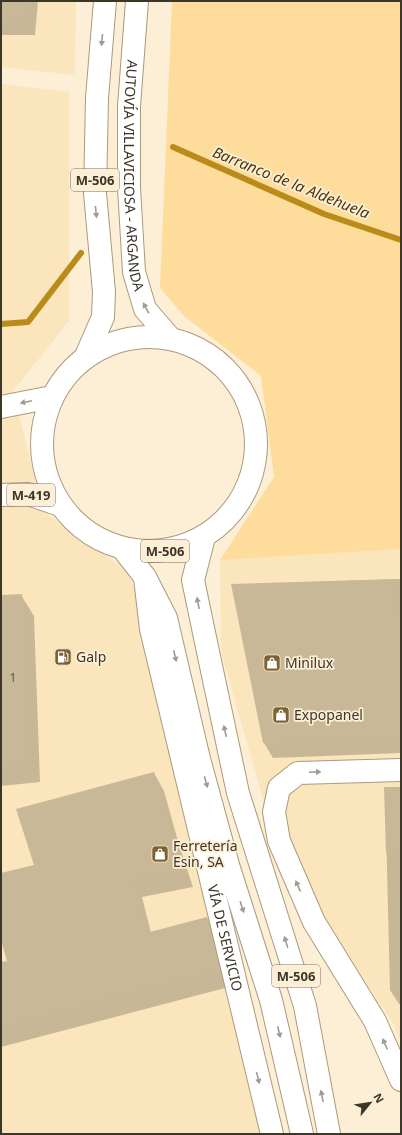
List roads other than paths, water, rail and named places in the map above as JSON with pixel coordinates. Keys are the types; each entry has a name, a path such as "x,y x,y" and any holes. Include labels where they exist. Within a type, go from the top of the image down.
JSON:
{"main road":[{"name":"M-506","path":"86,356 103,317 104,292 95,193 97,98 105,1"},
{"name":"AUTOVÍA VILLAVICIOSA - ARGANDA","path":"137,1 129,106 129,188 134,272 145,309 170,338"},
{"name":"M-506","path":"127,338 170,338 210,355 240,386 255,426 254,469 236,508 204,537 165,551 123,548 99,539 78,525 60,505 44,471 42,433 52,397 67,374 86,356 127,338"},
{"path":"1,408 52,397"},
{"name":"M-419","path":"1,495 28,494 60,505"},
{"name":"M-506","path":"204,537 193,580 208,654 238,793 305,1006 329,1134"},
{"name":"M-506","path":"123,548 145,577 166,618 199,759 226,858 271,1000 302,1134"},
{"name":"VÍA DE SERVICIO","path":"145,577 152,637 272,1134"},
{"path":"401,770 298,773 279,788 274,812 279,841 314,922 375,1021 401,1080"},
{"path":"258,1134 266,1112"}],"waterway":[{"name":"Barranco de la Aldehuela","path":"173,147 324,214 401,240"},
{"name":"Barranco de la Aldehuela","path":"1,324 28,322 81,253"}],"place":[{"name":"Galp","path":"63,657"},
{"name":"Minilux","path":"272,663"},
{"name":"Expopanel","path":"281,715"},
{"name":"Ferretería Esin, SA","path":"160,854"}]}
